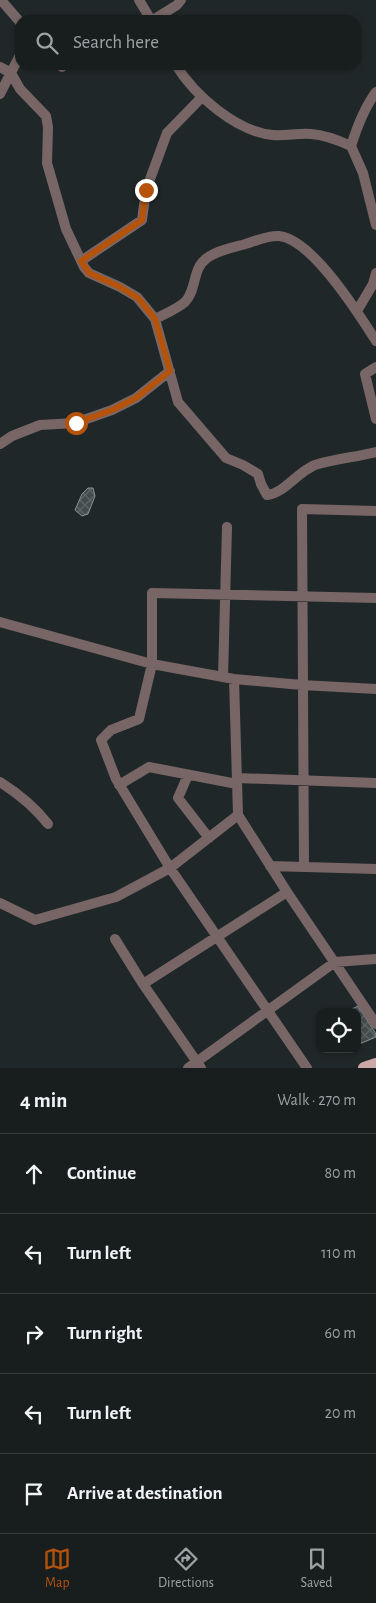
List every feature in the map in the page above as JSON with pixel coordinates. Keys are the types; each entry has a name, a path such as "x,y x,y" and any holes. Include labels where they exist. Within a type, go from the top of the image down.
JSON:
{"main road":[{"path":"364,1068 376,1064"}],"street":[{"path":"0,0 15,16"},
{"path":"140,0 149,15"},
{"path":"161,15 177,6 181,0"},
{"path":"0,94 15,64"},
{"path":"0,67 11,72 20,88 46,116 48,127 47,163 66,228 81,261 89,273 120,287 138,298 155,319 178,402 226,458 258,474 267,495 276,494 291,480 314,466 376,452"},
{"path":"180,70 202,97 231,119 253,131 271,135 311,134 331,137 351,146 363,172 376,225"},
{"path":"351,146 370,100 376,92"},
{"path":"81,261 142,220 146,190 167,133 202,97"},
{"path":"155,319 186,301 198,267 206,258 219,252 279,236 291,240 319,262 357,311 376,341"},
{"path":"357,311 373,284 376,273"},
{"path":"376,366 365,374 376,419"},
{"path":"0,444 12,436 40,425 76,423 112,410 136,398 170,371"},
{"path":"304,867 302,509 376,510"},
{"path":"223,677 227,527"},
{"path":"306,1068 170,868 120,784 101,740 111,730 139,720 152,664 152,593 376,598"},
{"path":"0,622 152,664 234,679 376,689"},
{"path":"234,679 238,815 287,892 376,1024"},
{"path":"120,784 149,767 188,775 237,781 376,782"},
{"path":"188,775 178,798 209,838"},
{"path":"0,782 20,794 37,809 48,824"},
{"path":"0,903 35,920 116,897 170,868 238,815"},
{"path":"270,866 376,869"},
{"path":"143,984 287,892"},
{"path":"115,939 195,1066 335,962 376,959"}],"building":[{"path":"88,488 93,488 95,496 88,514 82,516 75,510 82,494"},
{"path":"361,1011 376,1034 376,1037 361,1043"}],"route":[{"path":"76,423 112,410 136,398 170,371 155,319 138,298 120,287 89,273 81,261 142,220 146,190"}]}
